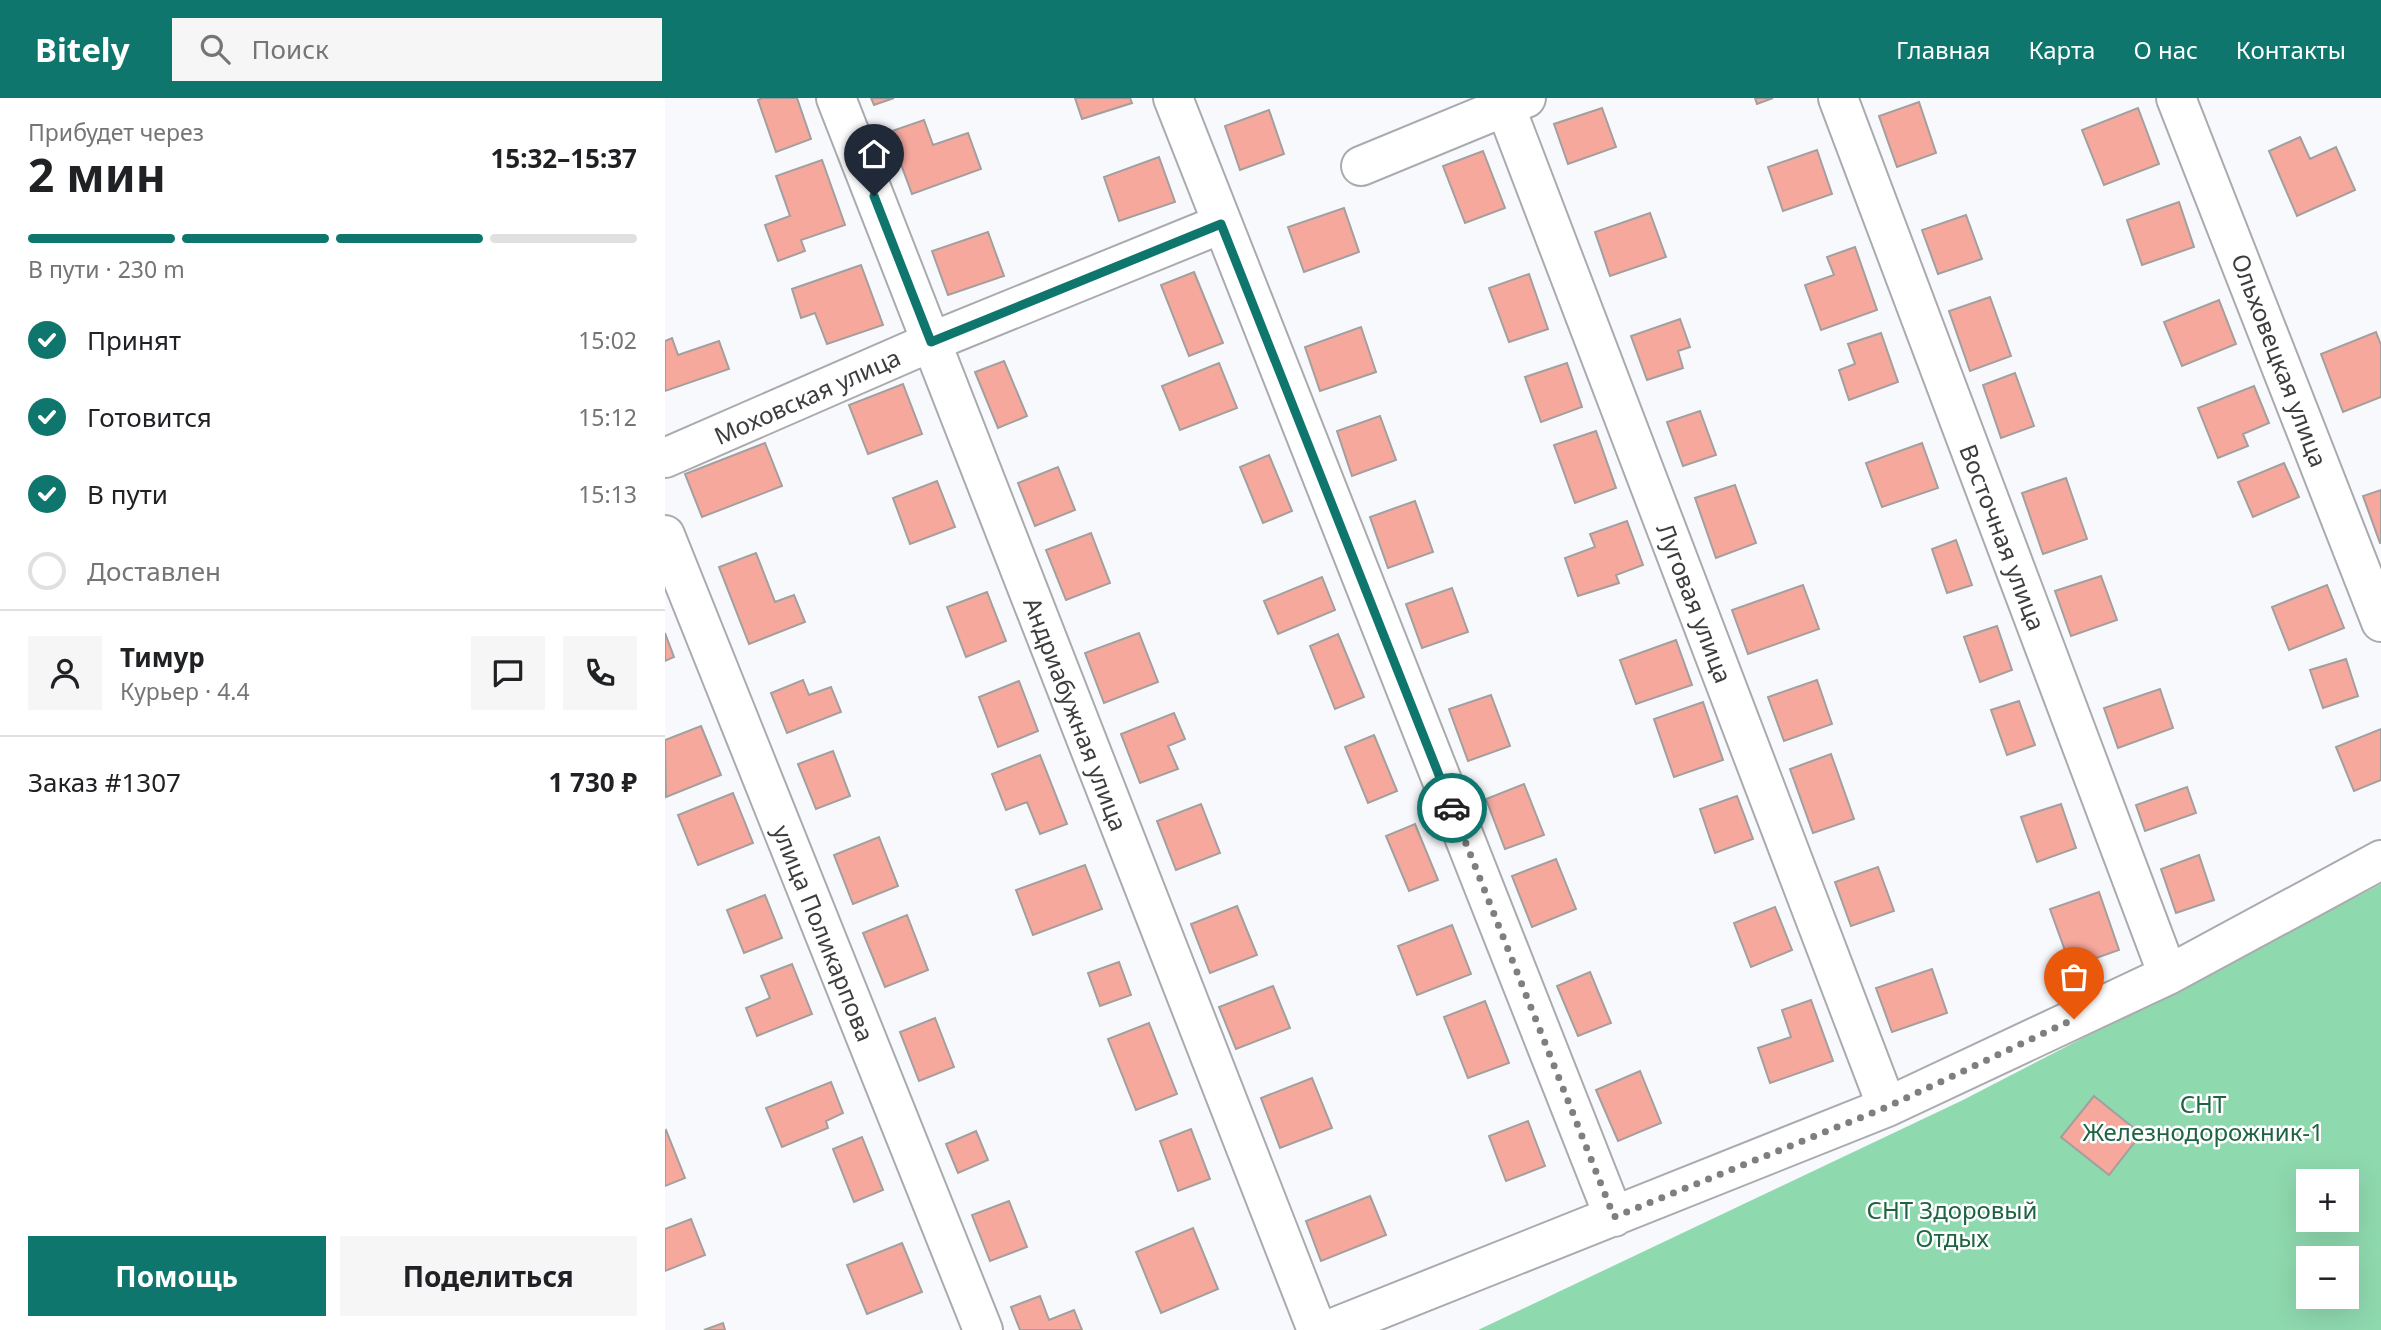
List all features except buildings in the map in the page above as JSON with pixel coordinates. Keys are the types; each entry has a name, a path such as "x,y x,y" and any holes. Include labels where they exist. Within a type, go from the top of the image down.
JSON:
{"street":[{"name":"Андриабужная улица","path":"836,98 1317,1330"},
{"path":"1173,98 1614,1217"},
{"name":"Восточная улица","path":"1838,98 2168,975"},
{"name":"Ольховецкая улица","path":"2176,98 2381,622"},
{"path":"1361,166 1511,101"},
{"name":"Луговая улица","path":"1511,101 1887,1107"},
{"name":"Моховская улица","path":"665,458 931,342 1221,224"},
{"name":"улица Поликарпова","path":"665,535 983,1330"},
{"path":"1328,1330 1887,1107 2168,975 2381,860"}],"green space":[{"path":"2381,884 2381,1330 1478,1330 1963,1100"}],"way so far":[{"path":"1452,808 1614,1217 1887,1107 2074,1019"}],"route":[{"path":"874,196 931,342 1221,224 1452,808"}],"park label":[{"name":"СНТ Железнодорожник-1","path":"2203,1117"},
{"name":"СНТ Здоровый Отдых","path":"1952,1223"}]}
